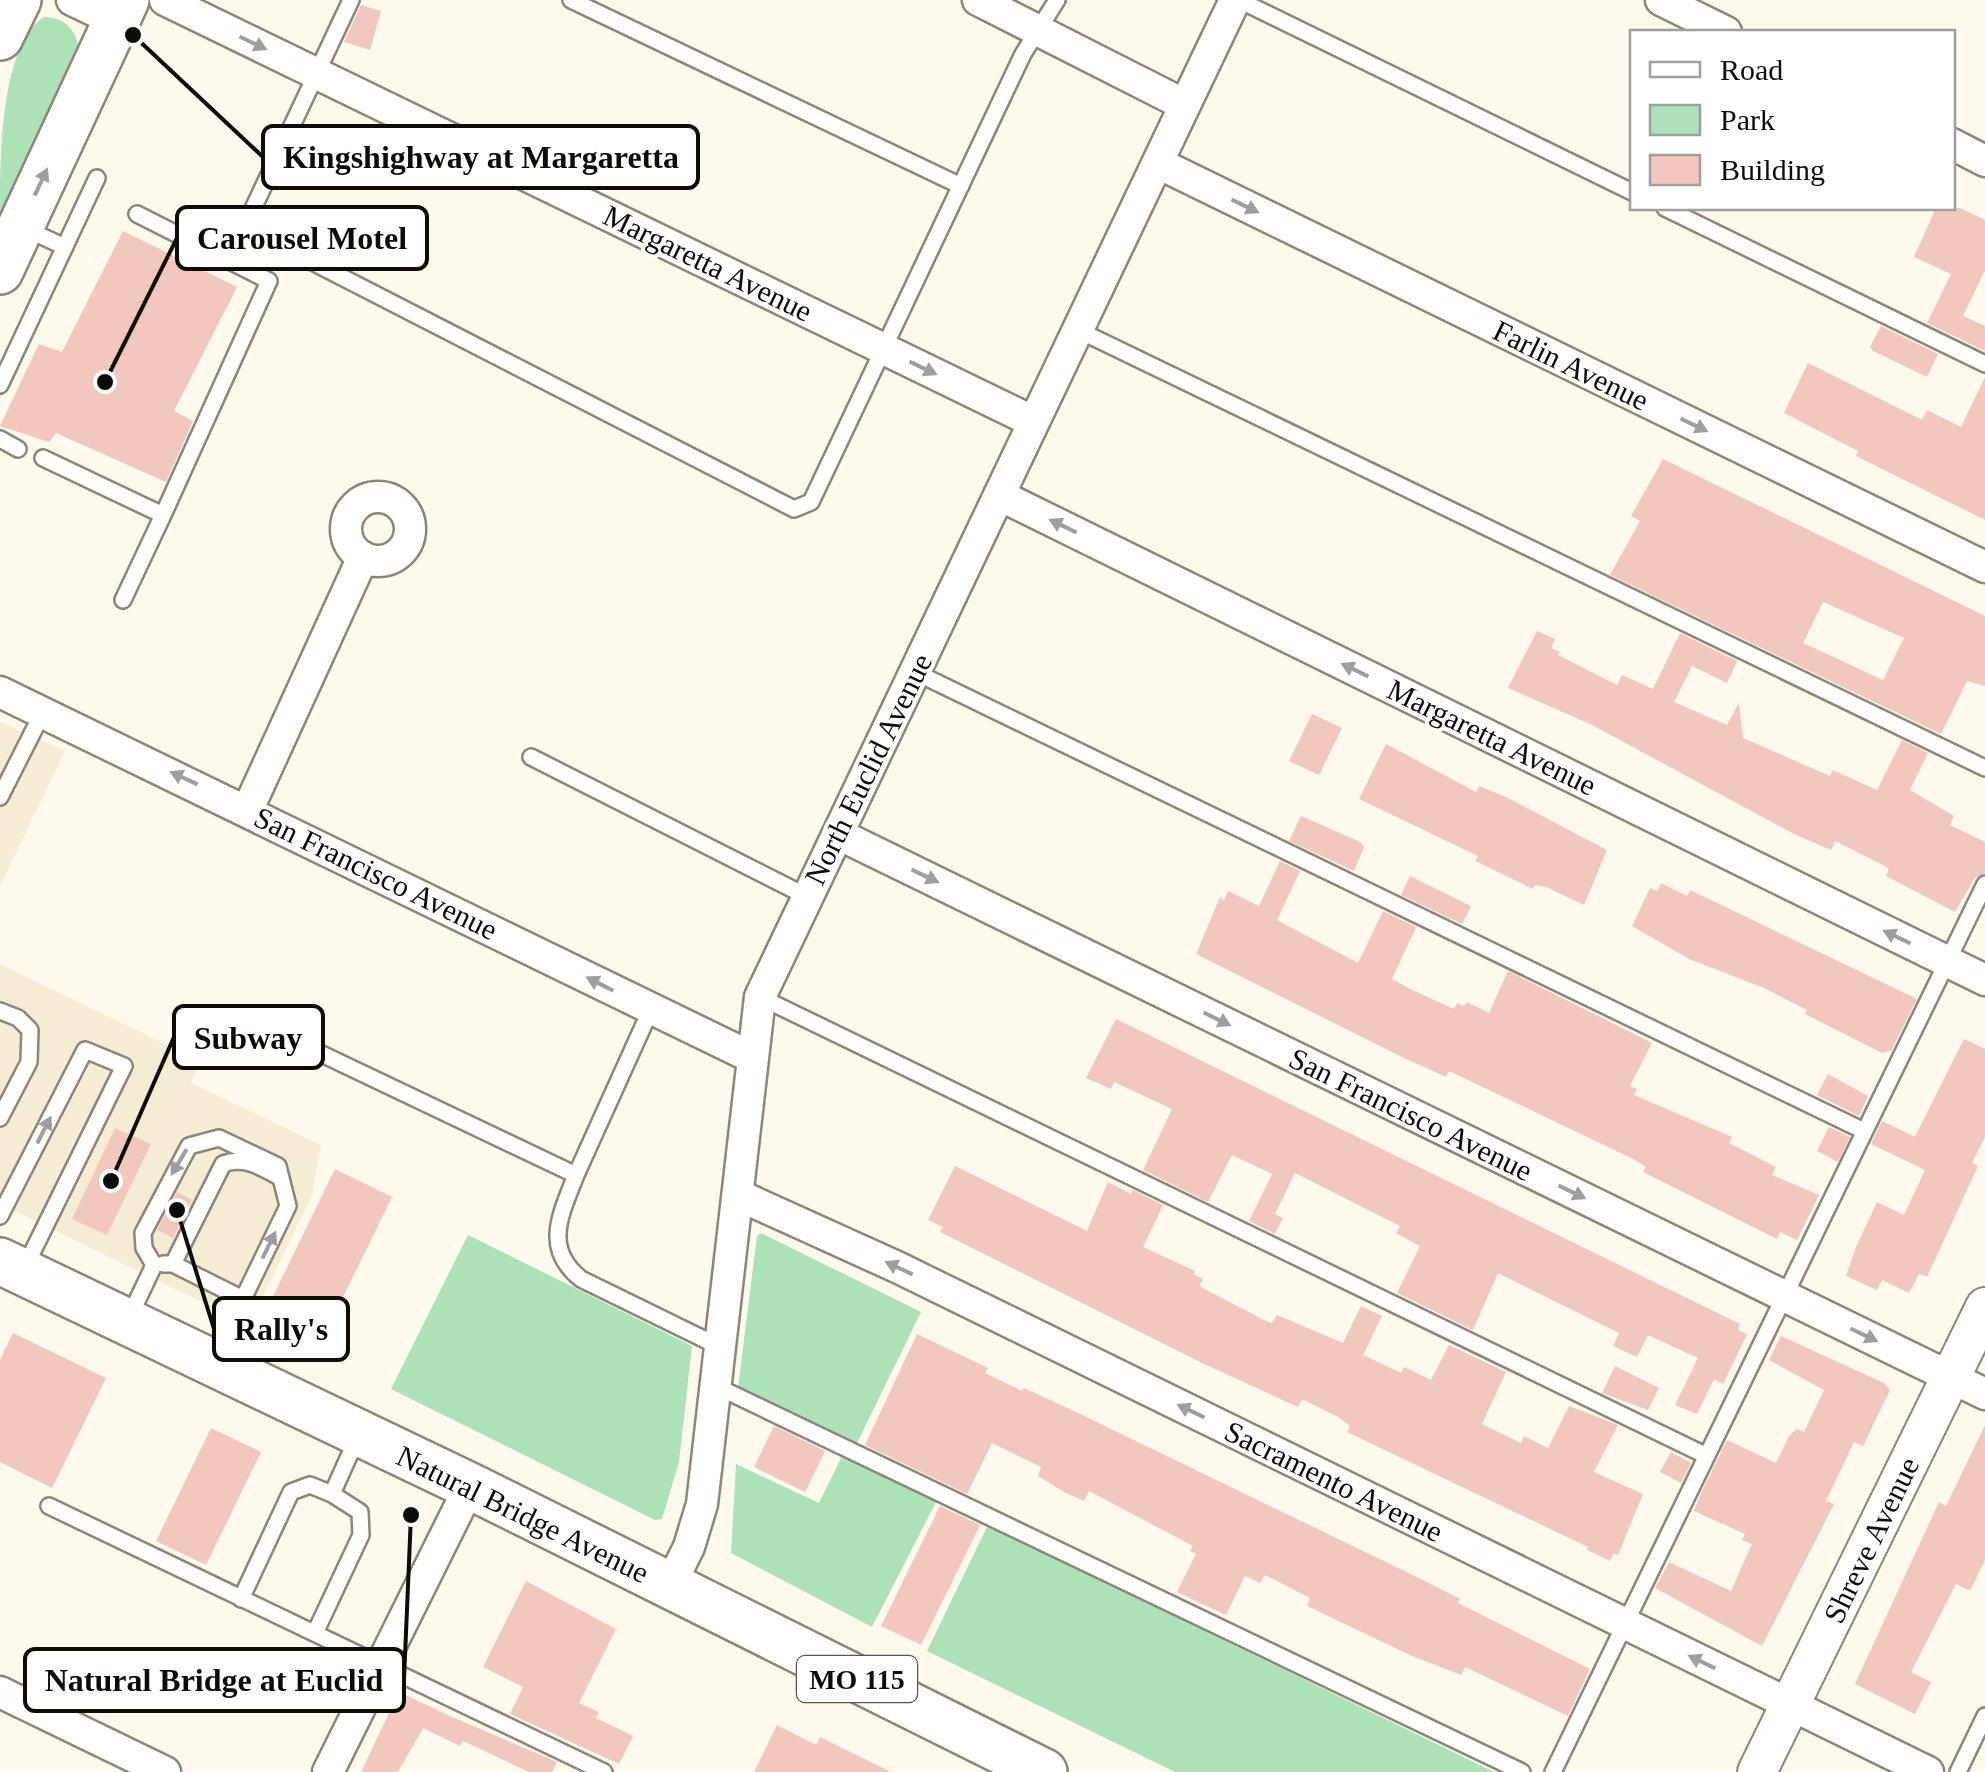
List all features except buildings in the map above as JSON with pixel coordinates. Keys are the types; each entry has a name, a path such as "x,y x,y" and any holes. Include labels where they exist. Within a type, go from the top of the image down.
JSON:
{"main road":[{"path":"0,37 18,0"},
{"path":"0,271 121,11"},
{"name":"Natural Bridge Avenue","path":"11,1266 470,1486 1044,1772"}],"street":[{"path":"72,0 121,11"},
{"name":"Margaretta Avenue","path":"165,0 1034,422"},
{"path":"978,0 1184,106"},
{"name":"North Euclid Avenue","path":"669,1586 700,1516 718,1388 760,997 1237,0"},
{"path":"1661,0 1722,30"},
{"path":"1955,145 1985,160"},
{"name":"Farlin Avenue","path":"1158,163 1985,567"},
{"name":"Margaretta Avenue","path":"999,495 1985,980"},
{"path":"248,808 363,558"},
{"name":"San Francisco Avenue","path":"0,692 248,808 752,1057"},
{"name":"San Francisco Avenue","path":"838,834 1985,1394"},
{"name":"Sacramento Avenue","path":"738,1195 899,1268 1928,1772"},
{"name":"Shreve Avenue","path":"1757,1772 1985,1307"},
{"path":"328,1772 470,1486"},
{"path":"0,1692 164,1772"}],"lane":[{"path":"351,0 251,213 254,232 794,509 810,502 886,350 1023,54 1057,0"},
{"path":"571,0 961,186"},
{"path":"1237,0 1630,191"},
{"path":"0,385 97,178"},
{"path":"1669,210 1985,364"},
{"path":"123,600 269,280 137,214"},
{"path":"20,227 65,247"},
{"path":"1078,330 1985,768"},
{"path":"0,439 18,449"},
{"path":"43,458 162,515"},
{"path":"915,672 1864,1131"},
{"path":"2,790 43,712"},
{"path":"531,758 808,897"},
{"path":"1553,1772 1985,884"},
{"path":"760,997 1706,1456"},
{"path":"650,1009 576,1175 556,1226 556,1244 566,1267 580,1279 722,1348"},
{"path":"0,1011 18,1018 30,1030 29,1062 0,1118"},
{"path":"265,1027 576,1175"},
{"path":"0,1216 85,1050 124,1066 11,1266"},
{"path":"154,1264 144,1248 143,1233 182,1154 199,1140 219,1138 264,1156 278,1166 288,1206 242,1298 242,1313 218,1366"},
{"path":"173,1264 222,1164 239,1160 254,1163 284,1180"},
{"path":"154,1264 173,1264 242,1298"},
{"path":"127,1322 154,1264"},
{"path":"718,1388 1522,1772"},
{"path":"332,1494 359,1433"},
{"path":"241,1598 291,1492 310,1484 332,1494 360,1512 360,1535 315,1633"},
{"path":"49,1506 604,1772"},
{"path":"1958,1772 1985,1716"}],"shaded area":[{"path":"0,722 65,751 0,886"},
{"path":"0,964 200,1061 191,1083 321,1145 312,1195 249,1325 0,1204"}],"green space":[{"path":"44,17 69,27 79,53 0,215 2,135 11,77 29,31"},
{"path":"761,1233 921,1312 857,1443 738,1388 757,1236"},
{"path":"468,1235 692,1346 679,1462 662,1519 655,1520 391,1389"},
{"path":"842,1456 936,1502 872,1627 731,1553 736,1464 819,1503"},
{"path":"988,1525 1494,1772 1175,1772 927,1651"}],"place":[{"name":"Kingshighway at Margaretta","path":"133,35"},
{"name":"Carousel Motel","path":"105,382"},
{"name":"Subway","path":"111,1181"},
{"name":"Rally's","path":"177,1210"},
{"name":"Natural Bridge at Euclid","path":"411,1515"}]}
